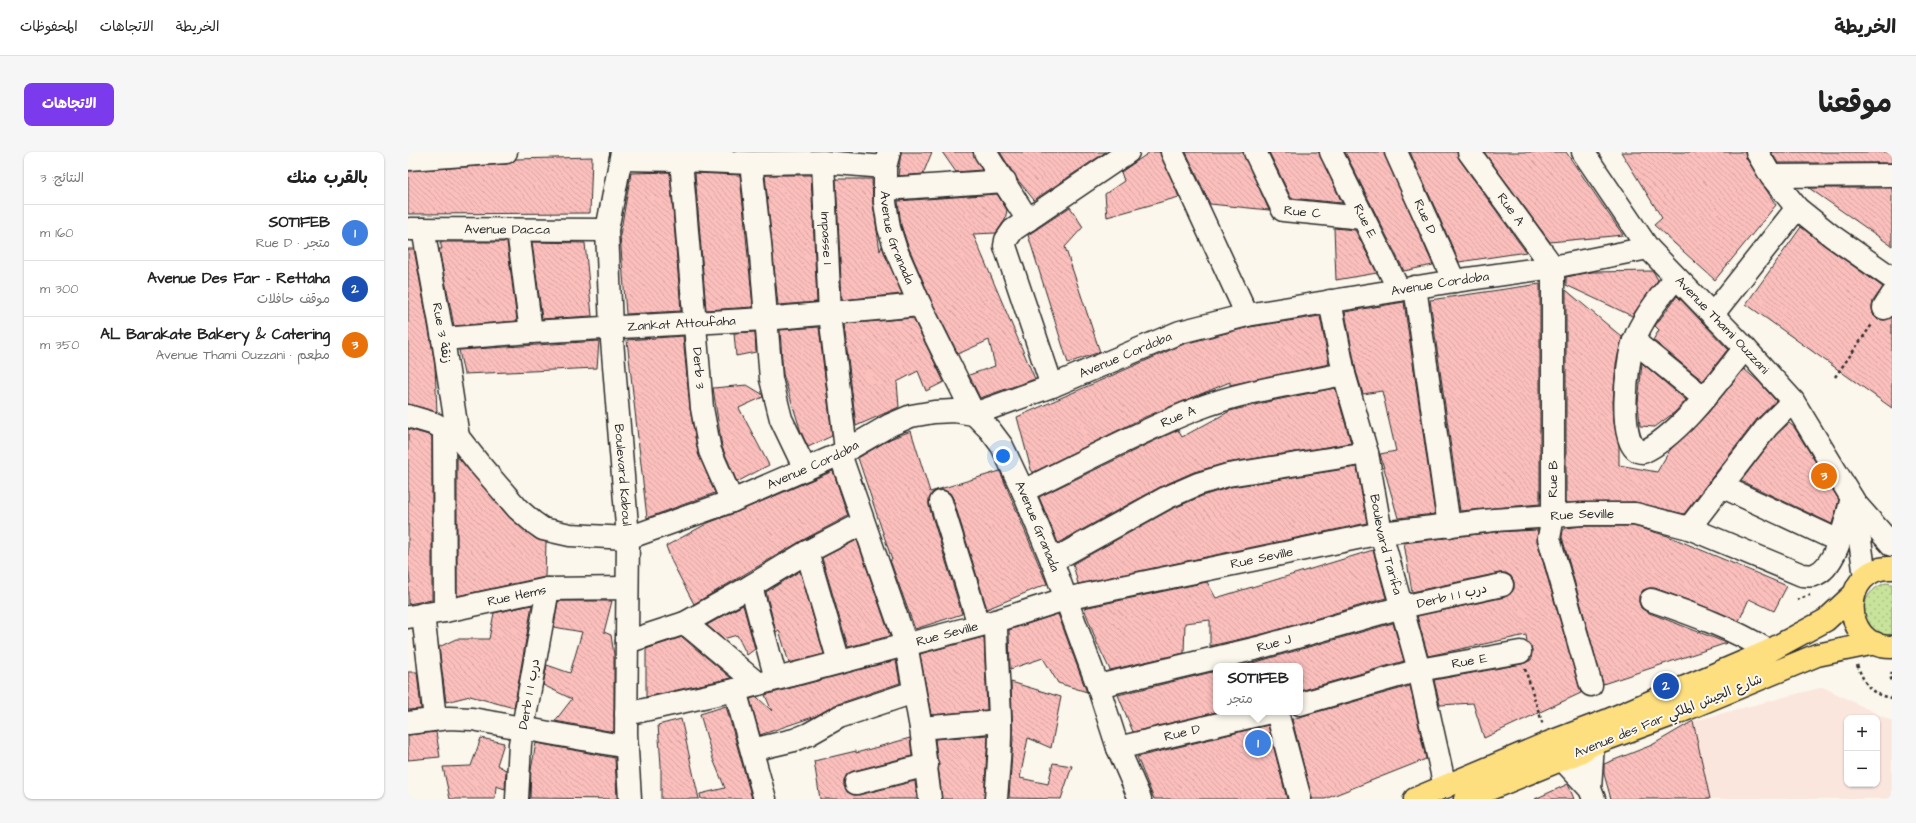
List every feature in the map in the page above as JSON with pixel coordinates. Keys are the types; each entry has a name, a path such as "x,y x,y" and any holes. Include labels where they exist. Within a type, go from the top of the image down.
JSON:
{"main road":[{"path":"1886,649 1865,637 1855,623 1851,606 1858,585 1866,577 1876,571 1892,568"},
{"name":"Avenue des Far شارع الجيش الملكي","path":"1415,799 1548,742 1606,721 1769,651 1826,620 1854,595"},
{"name":"Avenue des Far شارع الجيش الملكي","path":"1468,799 1562,759 1593,744 1677,713 1817,655 1886,649"}],"street":[{"path":"408,159 506,152"},
{"path":"985,152 1005,181 1020,225"},
{"path":"1052,386 1005,246 1009,234 1020,225 1128,152"},
{"path":"1172,152 1247,315"},
{"name":"Rue C","path":"1255,152 1283,210 1363,218"},
{"name":"Rue E","path":"1331,152 1363,218 1407,289 1449,526"},
{"name":"Rue D","path":"1396,152 1454,281"},
{"name":"Rue A","path":"1469,152 1553,267"},
{"name":"Avenue Thami Ouzzani","path":"1583,152 1648,248 1794,400 1853,501 1892,545"},
{"path":"1757,152 1771,176 1797,208 1832,236 1892,278"},
{"path":"621,156 751,163 887,159"},
{"name":"Boulevard Kaboul","path":"621,156 607,230 611,328 628,538 626,714 630,799"},
{"name":"Avenue Granada","path":"887,159 885,202 889,228 896,250 920,306 974,414 990,430 1002,446 1023,491 1052,561 1098,686 1118,748 1140,799"},
{"name":"Derb 3","path":"681,160 694,324 705,431 710,451 732,500"},
{"name":"Impasse 1","path":"823,162 830,314 843,452 864,523 906,644 927,765 930,799"},
{"path":"751,163 760,243 771,379 781,419 805,469"},
{"path":"1771,176 1892,175"},
{"path":"885,189 1005,181"},
{"path":"1713,314 1797,208"},
{"name":"Avenue Dacca","path":"416,229 607,230"},
{"name":"Rue 3 زنقة","path":"416,229 444,339 451,432 445,611"},
{"path":"518,230 531,332"},
{"name":"Avenue Cordoba","path":"628,538 732,500 805,469 843,452 890,425 911,416 934,412 954,411 974,414 1052,386 1180,332 1247,315 1454,281 1553,267 1648,248"},
{"name":"Rue B","path":"1553,267 1553,516 1549,538 1591,685"},
{"path":"1676,278 1665,290 1650,312 1634,341 1627,363 1626,420 1630,441 1637,450 1643,452 1657,445 1704,398 1745,348"},
{"name":"Boulevard Tarifa","path":"1330,301 1344,374 1367,453 1381,533 1419,670 1445,786"},
{"name":"Zankat Attoufaha","path":"444,339 531,332 694,324 920,306"},
{"path":"1634,341 1704,398"},
{"name":"Rue A","path":"1023,491 1144,432 1195,410 1243,394 1344,374"},
{"path":"1690,528 1767,427 1794,400"},
{"path":"408,416 451,432 518,508 543,529 570,535 628,538"},
{"path":"1052,561 1166,498 1198,484 1228,475 1367,453"},
{"path":"1721,486 1839,542"},
{"name":"Avenue Thami Ouzzani","path":"1853,501 1866,577"},
{"name":"Rue Seville","path":"626,714 736,690 987,623 1065,599 1381,533 1553,516 1582,514 1635,514 1690,528 1802,575 1810,576 1826,567 1839,542 1853,501"},
{"path":"941,502 987,623 996,655 1000,721 996,799"},
{"path":"627,642 685,623 751,586 807,552 864,523"},
{"path":"807,552 840,662"},
{"name":"Derb 1 درب 1","path":"1402,607 1502,585"},
{"path":"751,586 767,681"},
{"name":"Rue Hems","path":"416,615 445,611 548,589 627,588"},
{"name":"Derb 1 درب 1","path":"516,799 518,758 548,589"},
{"path":"1651,600 1691,613 1735,632 1769,651"},
{"name":"Rue J","path":"1098,686 1258,648 1402,607"},
{"path":"416,615 435,719"},
{"path":"685,623 767,681"},
{"name":"Rue E","path":"1419,670 1520,652"},
{"path":"1303,703 1419,670"},
{"path":"736,690 765,799"},
{"path":"752,750 794,740 850,713 914,692"},
{"name":"Rue D","path":"1118,748 1257,715"},
{"path":"1278,715 1300,799"},
{"path":"408,723 435,719 472,718 627,746"},
{"path":"921,728 1000,721"},
{"path":"1592,794 1593,744"},
{"path":"1562,759 1592,794"},
{"path":"856,783 927,765"}],"path":[{"path":"1835,377 1888,302"},
{"path":"1520,652 1548,742"},
{"path":"1892,672 1890,676 1892,681"}],"shaded area":[{"path":"1823,687 1880,715 1844,715 1844,787 1880,787 1880,715 1892,721 1892,799 1710,799 1693,721"}],"green space":[{"path":"1886,583 1892,584 1892,636 1881,635 1873,631 1867,624 1864,615 1864,606 1868,597 1875,589"}],"building":[{"path":"901,152 932,152 923,174 898,176"},
{"path":"942,152 973,152 982,170 956,172"},
{"path":"1000,152 1106,152 1034,200 1017,179"},
{"path":"1150,152 1160,152 1179,197 1107,217 1105,194 1124,181 1121,172"},
{"path":"1186,152 1243,152 1269,210 1210,204"},
{"path":"1269,152 1319,152 1342,203 1291,198"},
{"path":"1345,152 1384,152 1433,265 1404,271"},
{"path":"1410,152 1457,152 1459,159 1526,252 1459,262"},
{"path":"1484,152 1566,152 1623,235 1550,242"},
{"path":"1621,152 1745,152 1746,158 1776,205 1715,280 1654,225 1662,218"},
{"path":"1771,152 1892,152 1892,163 1778,163"},
{"path":"592,157 590,213 408,214 408,171 507,164 516,159"},
{"path":"670,172 681,311 626,314 620,235 631,173"},
{"path":"695,173 740,175 753,307 706,310"},
{"path":"765,175 811,175 817,302 778,305"},
{"path":"836,179 872,179 873,204 880,251 882,246 902,294 842,300"},
{"path":"1809,188 1892,188 1892,246"},
{"path":"997,194 1007,210 1005,220 996,233 973,234 1035,379 980,398 969,375 995,366 989,340 958,354 931,300 908,246 901,225 898,201"},
{"path":"1070,207 1083,227 1065,247 1100,352 1068,363 1028,235"},
{"path":"1801,227 1883,287 1873,301 1872,308 1873,314 1878,319 1884,320 1892,317 1892,408 1746,304"},
{"path":"1334,228 1355,230 1377,273 1336,280"},
{"path":"440,242 507,242 517,321 454,326 439,249 442,249"},
{"path":"532,242 585,243 592,316 542,319"},
{"path":"408,249 414,249 431,341 435,366 437,412 408,404"},
{"path":"1653,271 1658,280 1632,316 1566,285 1566,277 1592,272"},
{"path":"1540,284 1540,504 1460,511 1430,300"},
{"path":"1566,290 1622,337 1616,364 1613,402 1614,423 1619,446 1619,465 1657,472 1670,450 1707,414 1744,369 1759,382 1776,401 1757,419 1684,514 1635,502 1566,503"},
{"path":"1677,296 1728,349 1703,381 1653,340 1659,330 1655,326"},
{"path":"1404,302 1435,514 1398,518 1380,454 1396,451 1382,391 1363,394 1356,371 1345,312"},
{"path":"1320,316 1329,364 1230,385 1230,382 1145,417 1032,473 1017,417 1184,344 1250,327"},
{"path":"913,318 944,382 926,391 918,371 897,382 899,407 856,426 844,324"},
{"path":"819,327 832,436 808,447 801,432 783,374 780,330"},
{"path":"755,332 756,352 736,356 734,333"},
{"path":"683,336 690,409 698,453 715,493 647,518 627,340"},
{"path":"599,341 597,368 464,374 459,350"},
{"path":"1642,363 1686,400 1675,412 1655,427 1640,426 1638,403"},
{"path":"747,385 762,394 763,397 739,408 769,465 737,482 722,447 713,388"},
{"path":"1335,388 1351,443 1226,463 1194,472 1160,487 1058,543 1039,497 1178,430 1182,437 1230,411"},
{"path":"1789,423 1794,427 1839,500 1832,524 1741,481 1776,435"},
{"path":"408,429 432,436 432,600 408,604 408,583 410,583 408,563"},
{"path":"911,431 930,492 1000,471 1047,584 987,609 953,498 950,493 944,490 937,490 932,493 929,499 929,506 962,614 915,629 890,560 892,560 858,458 890,439"},
{"path":"457,456 510,518 536,539 546,542 545,577 457,596"},
{"path":"1357,467 1367,523 1078,584 1073,564 1172,509 1202,496 1231,487"},
{"path":"833,471 848,516 801,541 694,604 672,562 666,546 708,523"},
{"path":"1582,526 1633,526 1668,536 1787,586 1774,611 1749,599 1739,621 1655,588 1643,590 1639,596 1639,602 1641,608 1647,612 1727,643 1603,684 1562,537 1563,530 1566,528"},
{"path":"1538,530 1537,541 1581,693 1484,738 1473,703 1440,705 1434,680 1522,664 1531,660 1532,649 1527,642 1526,635 1428,656 1417,616 1505,597 1514,589 1514,582 1511,576 1506,573 1499,573 1412,592 1404,543 1495,532"},
{"path":"857,540 890,636 848,647 822,558"},
{"path":"1373,550 1386,598 1267,633 1210,646 1210,620 1185,623 1184,653 1110,670 1097,643 1084,608 1207,582 1216,598"},
{"path":"800,571 824,654 789,663 779,630 776,632 766,592"},
{"path":"558,601 612,601 604,632 611,635 614,655 614,732 555,721 572,699 543,685 547,665 570,673 582,632 554,627"},
{"path":"532,605 514,708 470,696 446,702 439,647 456,639 489,639 494,613"},
{"path":"743,605 755,649 747,655 737,635 723,639 707,625"},
{"path":"1058,614 1087,692 1058,683 1043,658 1010,669 1009,630"},
{"path":"1393,623 1404,661 1303,690 1303,663 1253,663"},
{"path":"682,637 731,678 646,697 646,649"},
{"path":"984,637 987,710 931,715 920,654"},
{"path":"896,660 900,683 835,705 816,716 760,735 750,699 757,697 772,711 765,695"},
{"path":"408,672 417,672 421,709 408,710"},
{"path":"1213,672 1213,713 1133,732 1118,695"},
{"path":"1011,682 1061,697 1051,748 1028,738 1020,778 1048,784 1053,763 1072,766 1061,799 1009,798 1013,739"},
{"path":"1410,686 1426,759 1325,799 1312,799 1292,719"},
{"path":"726,706 752,799 701,799 700,794 725,788 713,759 700,714"},
{"path":"681,719 699,799 661,799 661,765 658,725"},
{"path":"1693,721 1710,799 1611,799 1604,774 1604,764 1652,745"},
{"path":"1268,725 1287,799 1154,799 1137,757"},
{"path":"436,732 440,757 408,760 408,735"},
{"path":"988,735 984,799 942,799 935,739"},
{"path":"481,738 504,743 497,765 506,770 505,789 496,786 495,799 450,799 443,767 471,766"},
{"path":"910,738 912,756 853,771 847,774 844,780 844,786 847,792 853,795 859,795 915,781 917,799 820,799 814,761 856,751 856,753"},
{"path":"536,743 615,758 617,799 530,798 531,770"},
{"path":"1568,784 1574,799 1535,799"}],"place":[{"name":"AL Barakate Bakery & Catering","path":"1824,476"},
{"name":"Avenue Des Far - Rettaha","path":"1666,686"},
{"name":"SOTIFEB","path":"1258,743"}]}
